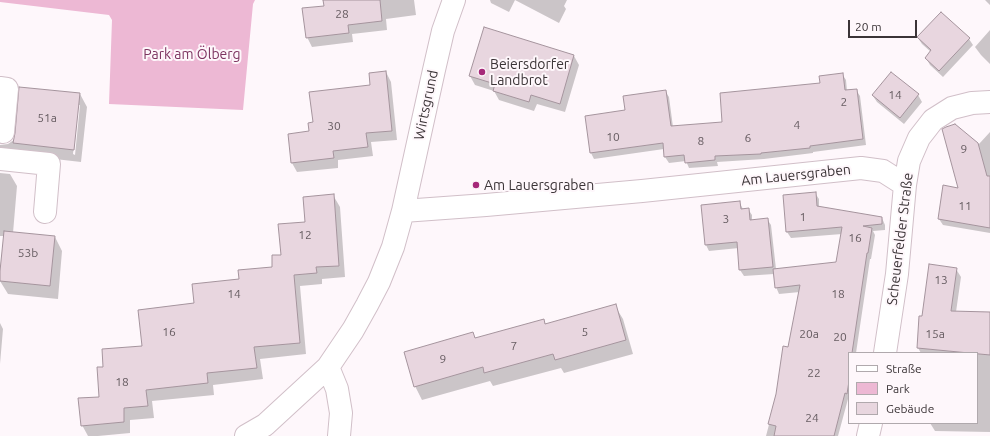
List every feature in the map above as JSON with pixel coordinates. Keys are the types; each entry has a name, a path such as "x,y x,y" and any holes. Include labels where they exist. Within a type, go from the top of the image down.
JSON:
{"street":[{"name":"Wirtsgrund","path":"403,210 443,31 454,0"},
{"path":"0,88 7,89 3,132"},
{"name":"Scheuerfelder Straße","path":"885,352 897,274 905,185 914,149 919,138 932,120 952,108 972,103 990,102"},
{"path":"0,159 49,164 45,212"},
{"name":"Am Lauersgraben","path":"403,210 486,206 861,168 883,171 905,185"},
{"path":"246,436 265,425 328,367 353,330 370,300 393,247 403,210"},
{"path":"328,367 337,389 341,413 339,436"},
{"path":"868,436 871,424"}],"green space":[{"name":"Park am Ölberg","path":"0,0 255,0 253,4 243,110 109,104 112,20 109,15 0,2"}],"building":[{"path":"323,0 380,0 382,21 348,25 349,33 306,38 302,8 324,6"},
{"path":"941,12 970,38 939,71 925,58 931,50 917,37"},
{"path":"484,27 574,55 560,104 531,95 529,102 493,91 495,84 469,76"},
{"path":"386,71 392,131 366,133 368,147 333,151 334,158 291,163 288,134 309,131 308,123 313,122 309,92 370,85 369,73"},
{"path":"891,72 919,94 900,118 872,95"},
{"path":"843,73 845,90 857,89 863,139 761,154 715,156 715,160 685,163 684,155 664,157 663,143 590,153 585,116 625,110 623,96 666,90 671,126 722,122 720,93 820,83 819,76"},
{"path":"19,87 80,93 74,150 13,143"},
{"path":"955,124 978,143 987,176 990,176 990,228 938,219 943,185 958,188 942,129"},
{"path":"816,192 817,206 882,217 882,224 863,226 872,228 852,352 848,352 847,394 845,393 834,436 774,436 776,426 768,424 776,394 783,346 788,347 800,285 775,288 773,269 836,262 842,227 786,232 783,195"},
{"path":"334,194 339,266 316,267 317,273 294,275 300,343 254,347 257,368 207,373 208,383 146,390 148,406 124,408 124,422 81,426 78,398 99,397 97,367 103,367 102,349 142,346 138,310 194,303 192,284 239,279 238,270 272,267 272,255 281,255 278,224 305,222 303,197"},
{"path":"740,201 741,209 749,208 750,220 768,218 773,267 739,270 737,242 705,245 701,205"},
{"path":"4,231 55,236 50,286 0,281"},
{"path":"929,264 957,268 951,311 990,312 990,355 978,354 978,352 959,352 917,348 919,316 922,316"},
{"path":"616,304 626,340 555,360 553,354 484,373 483,367 414,387 404,352 473,332 475,338 544,319 545,324"}],"place":[{"name":"Beiersdorfer Landbrot","path":"482,72"},
{"name":"Am Lauersgraben","path":"476,185"}]}
